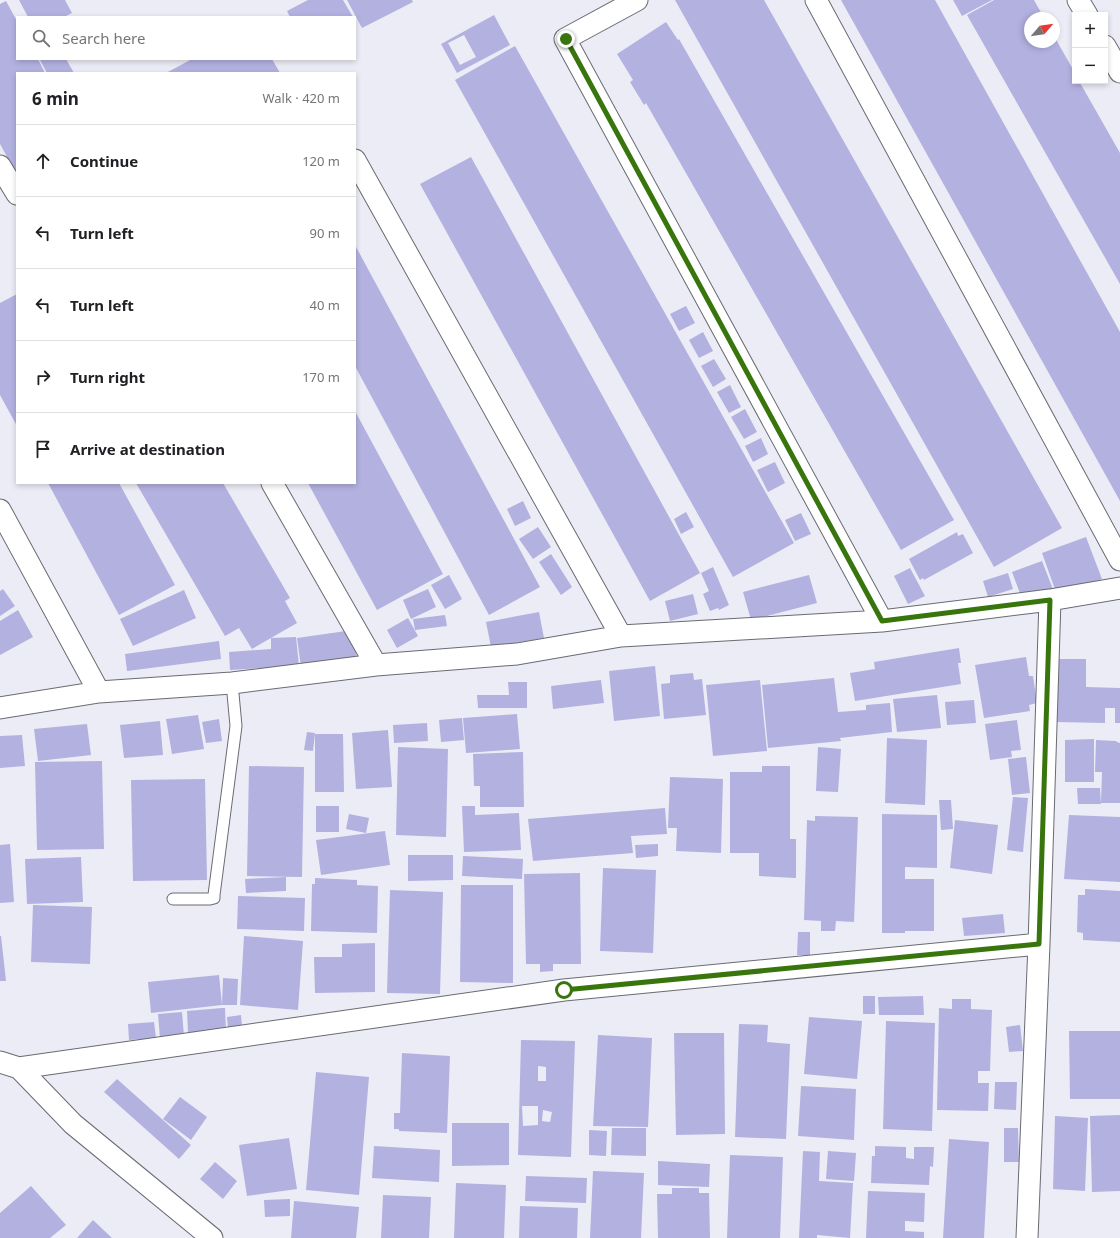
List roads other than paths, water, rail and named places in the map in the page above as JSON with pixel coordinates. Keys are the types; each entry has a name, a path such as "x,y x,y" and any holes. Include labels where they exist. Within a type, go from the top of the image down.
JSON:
{"street":[{"path":"637,0 566,39 882,621"},
{"path":"816,0 1120,560"},
{"path":"1078,0 1085,12"},
{"path":"1106,48 1120,72"},
{"path":"356,162 621,636"},
{"path":"0,166 16,192"},
{"path":"273,484 376,665"},
{"path":"0,510 99,692"},
{"path":"0,708 99,692 232,684 376,665 517,654 621,636 882,621 1050,600 1120,588"},
{"path":"1027,1238 1039,944 1050,600"},
{"path":"9,1065 564,990 1039,944"},
{"path":"9,1065 73,1124 212,1238"}],"lane":[{"path":"173,899 214,898 236,726 232,684"}]}
